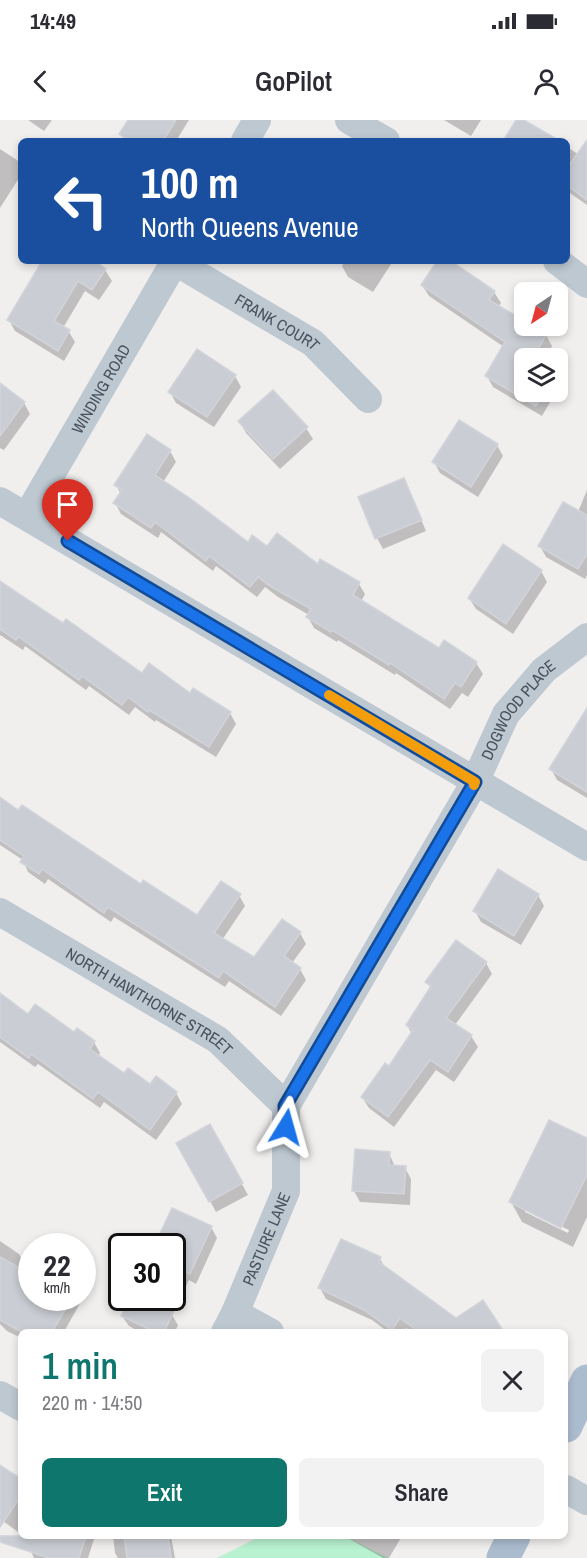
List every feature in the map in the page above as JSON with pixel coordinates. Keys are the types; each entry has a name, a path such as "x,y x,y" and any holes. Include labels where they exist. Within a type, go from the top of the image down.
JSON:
{"main road":[{"path":"568,1422 587,1381"},
{"path":"503,1558 512,1539"}],"street":[{"path":"247,138 257,120"},
{"path":"349,120 381,138"},
{"name":"WINDING ROAD","path":"27,516 172,264"},
{"name":"FRANK COURT","path":"179,264 313,343 368,399"},
{"path":"561,264 587,284"},
{"path":"0,501 587,847"},
{"name":"DOGWOOD PLACE","path":"285,1106 475,782 506,714 544,670 587,637"},
{"name":"NORTH HAWTHORNE STREET","path":"0,912 218,1040 285,1106"},
{"name":"PASTURE LANE","path":"230,1323 286,1191 285,1106"},
{"path":"230,1323 257,1329"},
{"path":"0,1395 18,1405"},
{"path":"568,1491 587,1501"}],"green space":[{"path":"255,1539 350,1539 388,1558 217,1558"}],"building":[{"path":"128,120 176,120 165,138 125,138 119,134"},
{"path":"516,120 524,120 555,138 505,138"},
{"path":"587,140 587,200 570,187 570,164"},
{"path":"40,264 98,264 106,269 92,290 78,281 54,321 70,330 58,351 7,320"},
{"path":"435,264 455,264 495,291 489,300 514,315 514,336 546,336 538,348 514,348 514,393 485,376 505,342 421,285"},
{"path":"197,349 236,375 207,417 168,392"},
{"path":"0,383 25,402 0,436"},
{"path":"273,390 308,427 273,459 238,421"},
{"path":"459,420 498,444 471,487 432,462"},
{"path":"147,434 171,450 155,475 248,542 252,535 267,546 277,533 318,564 320,559 360,582 353,595 439,648 444,640 477,662 461,687 455,683 444,699 390,663 389,665 306,617 311,609 258,577 250,587 209,556 206,561 155,522 151,528 113,503 122,490 114,485"},
{"path":"404,478 422,520 375,539 358,497"},
{"path":"563,502 587,515 587,554 578,569 538,546"},
{"path":"503,544 542,570 506,624 468,598"},
{"path":"0,581 63,623 66,619 142,673 149,663 190,693 193,688 231,712 209,747 149,710 148,712 128,697 122,705 82,676 79,680 19,637 16,640 0,629"},
{"path":"587,708 587,792 549,769"},
{"path":"0,797 18,810 22,805 141,884 143,880 197,915 221,881 241,894 214,933 254,957 282,919 301,932 284,956 301,968 275,1007 223,971 219,978 108,907 104,913 42,869 39,874 20,862 24,856 0,840"},
{"path":"498,869 539,894 514,936 473,911"},
{"path":"456,940 487,962 446,1018 472,1035 448,1072 430,1060 388,1117 361,1097 385,1063 389,1066 413,1030 406,1025 431,986 425,982"},
{"path":"0,993 28,1014 35,1004 74,1032 77,1028 95,1041 90,1049 124,1073 128,1068 150,1084 156,1076 177,1092 150,1130 98,1092 93,1099 31,1054 29,1058 0,1037"},
{"path":"549,1120 587,1138 587,1175 561,1228 509,1202"},
{"path":"210,1124 243,1183 209,1202 176,1143"},
{"path":"355,1149 390,1152 389,1165 406,1166 404,1194 352,1191"},
{"path":"172,1208 212,1226 190,1274 186,1272 186,1233 160,1233"},
{"path":"341,1239 381,1257 379,1262 456,1318 483,1300 502,1329 415,1329 400,1318 391,1329 364,1310 318,1288"},
{"path":"0,1257 18,1267 18,1311 64,1311 54,1329 18,1330 0,1320"},
{"path":"123,1311 168,1311 173,1313 165,1329 149,1329 121,1316"},
{"path":"0,1465 18,1477 18,1500 0,1527"},
{"path":"0,1536 18,1536 18,1539 85,1539 79,1558 49,1558 0,1542"},
{"path":"124,1539 168,1539 171,1558 127,1558"}],"slow traffic":[{"path":"329,695 475,782 474,785"}],"route":[{"path":"68,541 475,782 285,1106 286,1127"}]}
